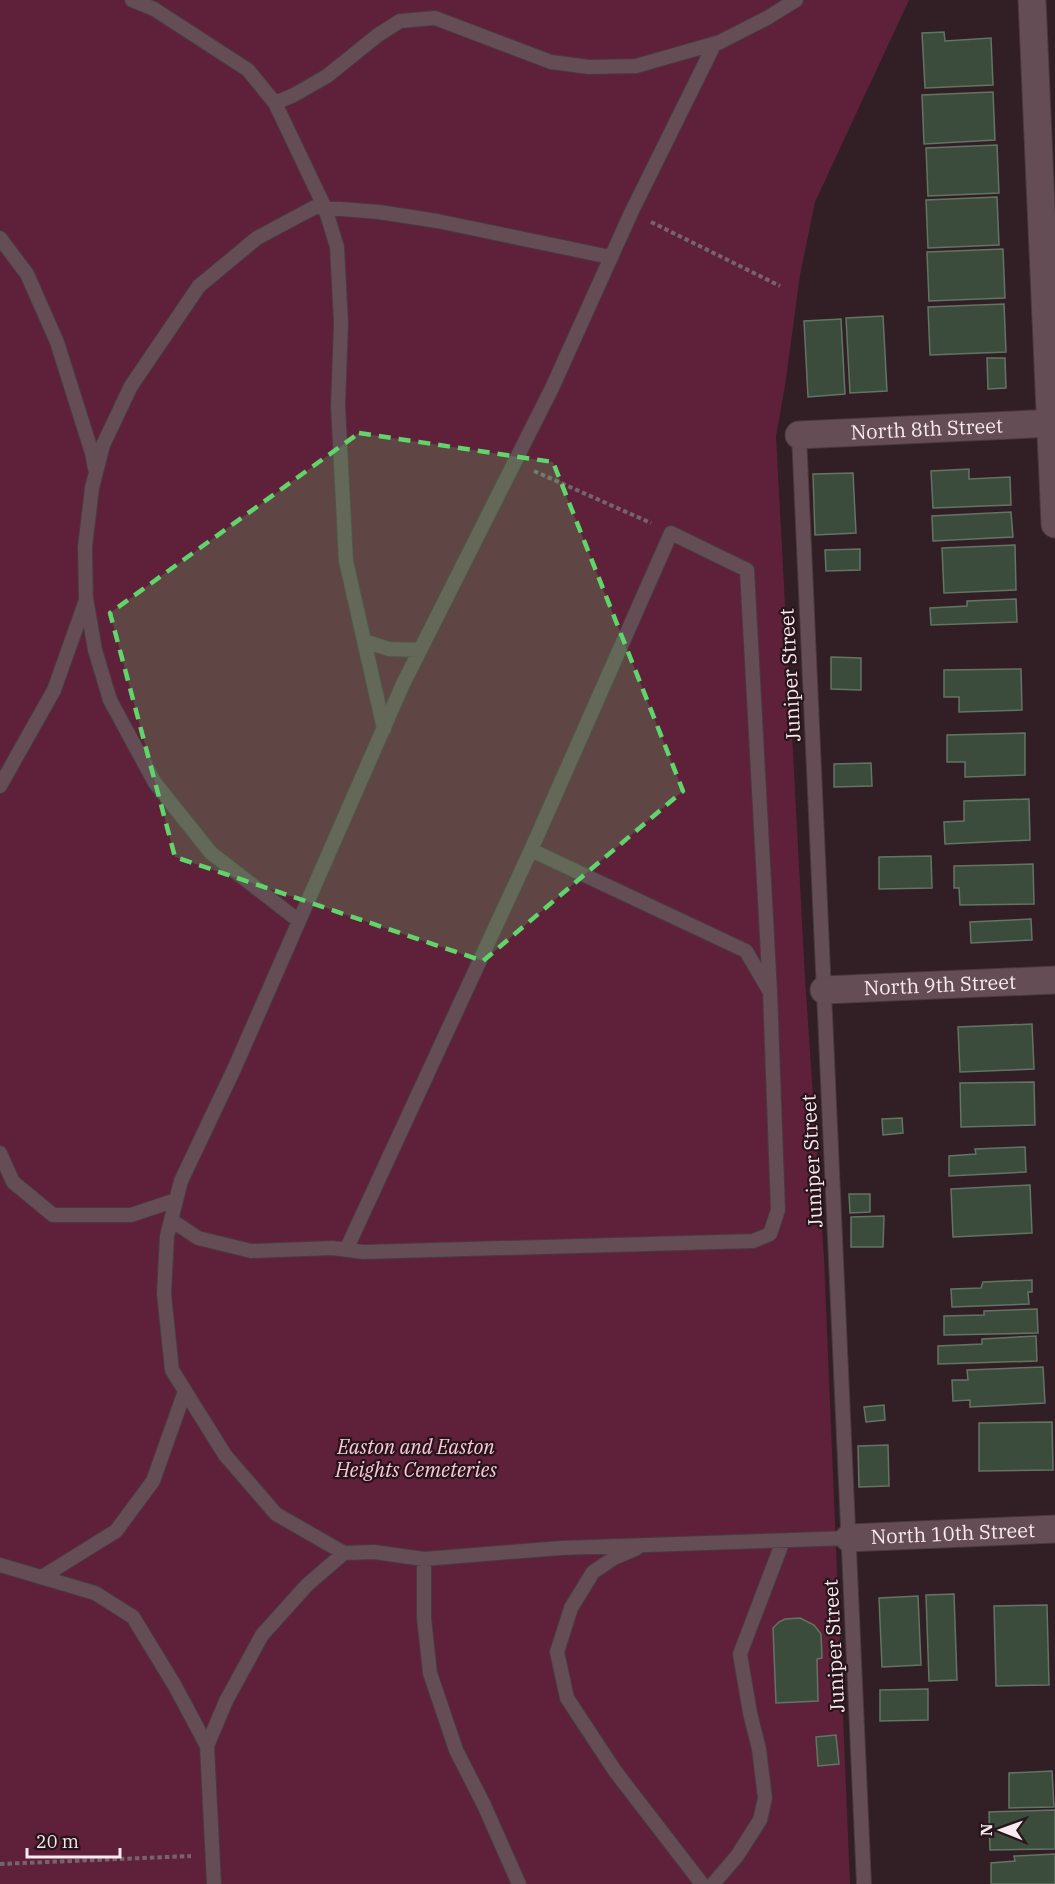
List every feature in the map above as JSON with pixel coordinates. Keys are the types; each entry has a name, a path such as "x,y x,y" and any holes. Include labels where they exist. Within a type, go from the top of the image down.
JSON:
{"street":[{"path":"1032,0 1047,148 1055,524"},
{"name":"North 8th Street","path":"799,435 1053,423"},
{"name":"North 9th Street","path":"824,990 1055,980"},
{"name":"North 10th Street","path":"849,1538 1055,1529"}],"lane":[{"path":"132,0 154,9 248,70 275,103 325,208 337,247 341,323 338,406 346,561 384,729"},
{"path":"796,0 767,18 714,45 631,213 552,388 420,650 235,1067 181,1181 167,1236 164,1294 172,1370 225,1455 276,1514 344,1553 375,1552 424,1559 561,1548 849,1538"},
{"path":"275,103 327,76 378,34 400,21 435,18 551,62 590,68 636,66 722,41"},
{"path":"299,921 211,853 155,783 110,700 95,650 86,598 85,547 92,488 103,446 131,386 199,286 256,238 315,207 380,212 437,221 610,257"},
{"path":"0,238 27,274 57,342 92,453 96,474"},
{"name":"Juniper Street","path":"799,435 864,1884"},
{"path":"171,1220 198,1238 251,1251 332,1248 346,1250 364,1252 753,1241 771,1234 778,1209 770,992 747,570 671,533 531,850 346,1250"},
{"path":"0,786 54,690 86,598"},
{"path":"364,641 389,649 420,650"},
{"path":"531,850 746,951 770,992"},
{"path":"0,1153 13,1182 54,1215 131,1215 176,1200"},
{"path":"42,1577 116,1531 153,1481 185,1391"},
{"path":"713,1884 737,1856 760,1820 765,1798 759,1749 740,1654 783,1541"},
{"path":"644,1545 614,1558 593,1572 571,1608 557,1652 567,1698 615,1771 702,1884"},
{"path":"207,1746 226,1701 262,1635 307,1585 344,1553"},
{"path":"424,1559 424,1618 430,1673 456,1750 484,1805 519,1884"},
{"path":"0,1565 95,1593 133,1617 175,1686 207,1746 214,1884"}],"path":[{"path":"631,213 780,286"},
{"path":"514,462 671,533"},
{"path":"0,1864 212,1856"}],"highlighted area":[{"path":"359,433 553,462 683,791 483,961 175,857 110,613"}],"green space":[{"name":"Easton and Easton Heights Cemeteries","path":"0,0 909,0 815,202 800,275 776,436 805,978 824,1259 850,1884 0,1884"}],"building":[{"path":"944,32 945,41 991,38 993,85 925,88 922,33"},
{"path":"993,92 995,140 924,144 922,95"},
{"path":"997,145 999,193 928,196 926,148"},
{"path":"997,197 999,245 928,248 926,200"},
{"path":"1003,249 1005,298 929,301 927,252"},
{"path":"1004,304 1006,352 930,355 928,307"},
{"path":"883,316 887,391 850,393 846,318"},
{"path":"841,319 845,394 808,397 804,321"},
{"path":"987,358 1005,358 1006,388 988,389"},
{"path":"969,469 969,479 1010,477 1011,505 933,508 931,471"},
{"path":"853,473 856,533 815,535 813,474"},
{"path":"1011,512 1013,537 933,541 932,516"},
{"path":"1015,545 1016,590 944,593 942,548"},
{"path":"860,549 860,570 826,571 825,550"},
{"path":"1016,599 1017,622 931,625 930,608 967,606 967,601"},
{"path":"831,657 861,658 861,690 831,689"},
{"path":"1021,669 1022,710 959,712 959,697 944,697 944,670"},
{"path":"1025,733 1025,775 965,777 965,762 947,762 947,735"},
{"path":"871,763 872,786 834,787 834,764"},
{"path":"1029,799 1030,840 945,844 944,822 964,821 964,801"},
{"path":"931,856 932,888 879,889 879,857"},
{"path":"1033,864 1034,904 960,905 959,888 954,888 954,866"},
{"path":"1031,919 1032,940 971,943 970,922"},
{"path":"1032,1024 1034,1069 960,1072 958,1027"},
{"path":"1034,1082 1035,1125 961,1127 960,1083"},
{"path":"902,1118 903,1133 883,1135 882,1119"},
{"path":"1025,1147 1026,1172 949,1176 949,1156 976,1154 975,1149"},
{"path":"1030,1185 1032,1233 953,1237 951,1189"},
{"path":"849,1194 870,1194 870,1212 850,1213"},
{"path":"884,1216 883,1247 851,1247 851,1217"},
{"path":"1032,1280 1032,1292 1028,1292 1029,1304 952,1307 951,1289 981,1288 983,1282"},
{"path":"1037,1309 1038,1333 944,1335 944,1316 984,1315 984,1311"},
{"path":"1036,1336 1037,1361 938,1364 938,1346 982,1344 982,1339"},
{"path":"1043,1367 1045,1403 970,1407 970,1400 953,1401 952,1380 968,1380 967,1370"},
{"path":"884,1405 885,1420 866,1422 864,1407"},
{"path":"1052,1422 1053,1470 979,1471 979,1423"},
{"path":"888,1445 889,1486 859,1487 858,1446"},
{"path":"954,1594 957,1680 929,1681 926,1595"},
{"path":"918,1596 921,1665 882,1667 879,1598"},
{"path":"1047,1605 1049,1685 996,1686 994,1606"},
{"path":"800,1618 814,1625 821,1634 822,1658 817,1659 818,1701 776,1703 773,1628 785,1619"},
{"path":"928,1689 928,1720 880,1721 880,1690"},
{"path":"836,1735 839,1764 818,1766 816,1737"},
{"path":"1052,1771 1054,1807 1009,1808 1009,1773"},
{"path":"1055,1810 1055,1849 990,1850 989,1812"},
{"path":"1055,1854 1055,1884 991,1884 991,1863 1015,1861 1014,1856"}]}
